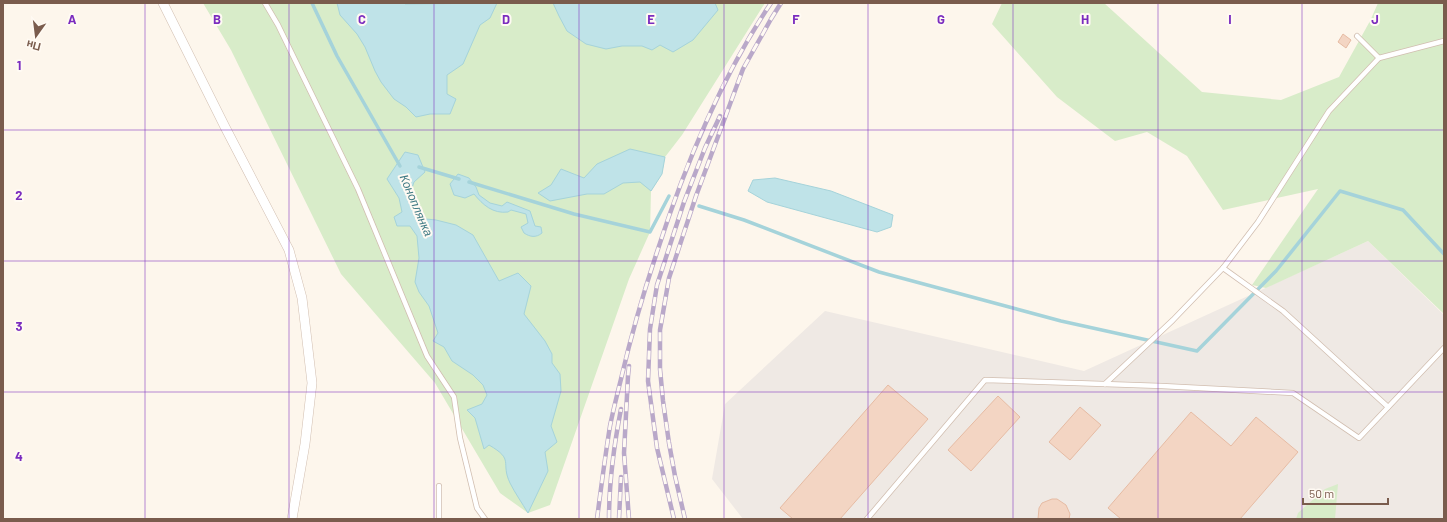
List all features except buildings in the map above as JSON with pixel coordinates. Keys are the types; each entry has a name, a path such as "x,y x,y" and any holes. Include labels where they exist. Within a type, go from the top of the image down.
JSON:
{"street":[{"path":"163,3 289,250 302,298 312,382 305,444 292,519"}],"lane":[{"path":"265,3 278,24 358,190 428,356 454,397 460,438 477,508 485,519"},
{"path":"1357,36 1379,58"},
{"path":"1105,384 1172,320 1223,268 1258,222 1329,111 1379,58 1444,41"},
{"path":"1223,268 1283,310 1388,407"},
{"path":"867,519 985,380 1294,393 1359,438 1444,348"},
{"path":"438,486 439,519"}],"shaded area":[{"path":"1368,241 1444,315 1444,519 743,519 712,479 725,404 825,311 1084,371"}],"green space":[{"path":"203,3 765,3 682,135 665,157 662,174 651,191 650,232 629,279 550,505 528,513 500,493 435,383 341,274 231,50"},
{"path":"1002,3 1104,3 1202,92 1281,100 1339,77 1370,21 1378,3 1444,3 1444,314 1368,241 1266,288 1252,285 1318,189 1223,210 1187,156 1147,132 1115,141 1057,97 992,24"},
{"path":"1338,484 1335,519 1296,519 1298,513 1325,489"}],"water":[{"path":"337,3 497,3 490,18 480,25 463,64 447,75 447,94 456,99 450,114 430,114 416,117 406,107 394,99 381,82 365,47 357,34 340,15"},
{"path":"553,3 715,3 718,10 693,40 673,52 660,45 652,50 642,46 622,46 606,49 586,44 567,31"},
{"path":"630,149 665,157 662,174 651,191 640,182 623,183 604,194 587,194 550,201 538,193 551,185 561,169 584,178 597,164"},
{"path":"405,152 418,155 425,172 414,182 409,197 426,219 456,225 473,235 499,281 518,273 531,286 524,314 545,341 552,354 552,363 560,374 561,391 551,426 557,442 545,452 548,471 528,513 510,483 507,476 506,462 502,454 489,445 484,449 475,418 467,410 482,404 487,395 483,385 473,375 452,361 444,347 433,341 438,333 429,306 419,292 415,282 419,258 417,236 410,226 397,226 394,217 402,212 399,198 387,179"},
{"path":"458,174 469,178 476,187 479,195 490,203 502,206 507,202 530,211 535,226 541,227 542,233 538,236 533,236 524,233 521,227 528,223 526,214 511,210 508,212 498,212 481,202 474,194 465,198 454,195 450,184"},
{"path":"775,178 831,191 893,215 891,227 877,232 767,202 748,191 753,180"}],"waterway":[{"name":"Коноплянка","path":"312,3 337,56 400,166"},
{"path":"419,167 459,179"},
{"path":"469,182 574,214 650,232 669,196"},
{"name":"Коноплянка","path":"409,186 421,214"},
{"path":"699,206 744,220 879,272 1061,321 1197,351 1276,271 1340,191 1403,210 1444,254"}],"railway":[{"path":"597,519 608,438 615,403 638,315 668,219 679,187 705,123 736,62 771,3"},
{"path":"685,519 669,443 660,369 660,330 669,278 696,196 743,69 781,3"},
{"path":"674,519 657,448 648,381 650,329 657,285 684,202 705,148 720,116"},
{"path":"629,366 624,453 629,519"},
{"path":"609,519 612,464 621,409"},
{"path":"619,519 621,477"}]}
